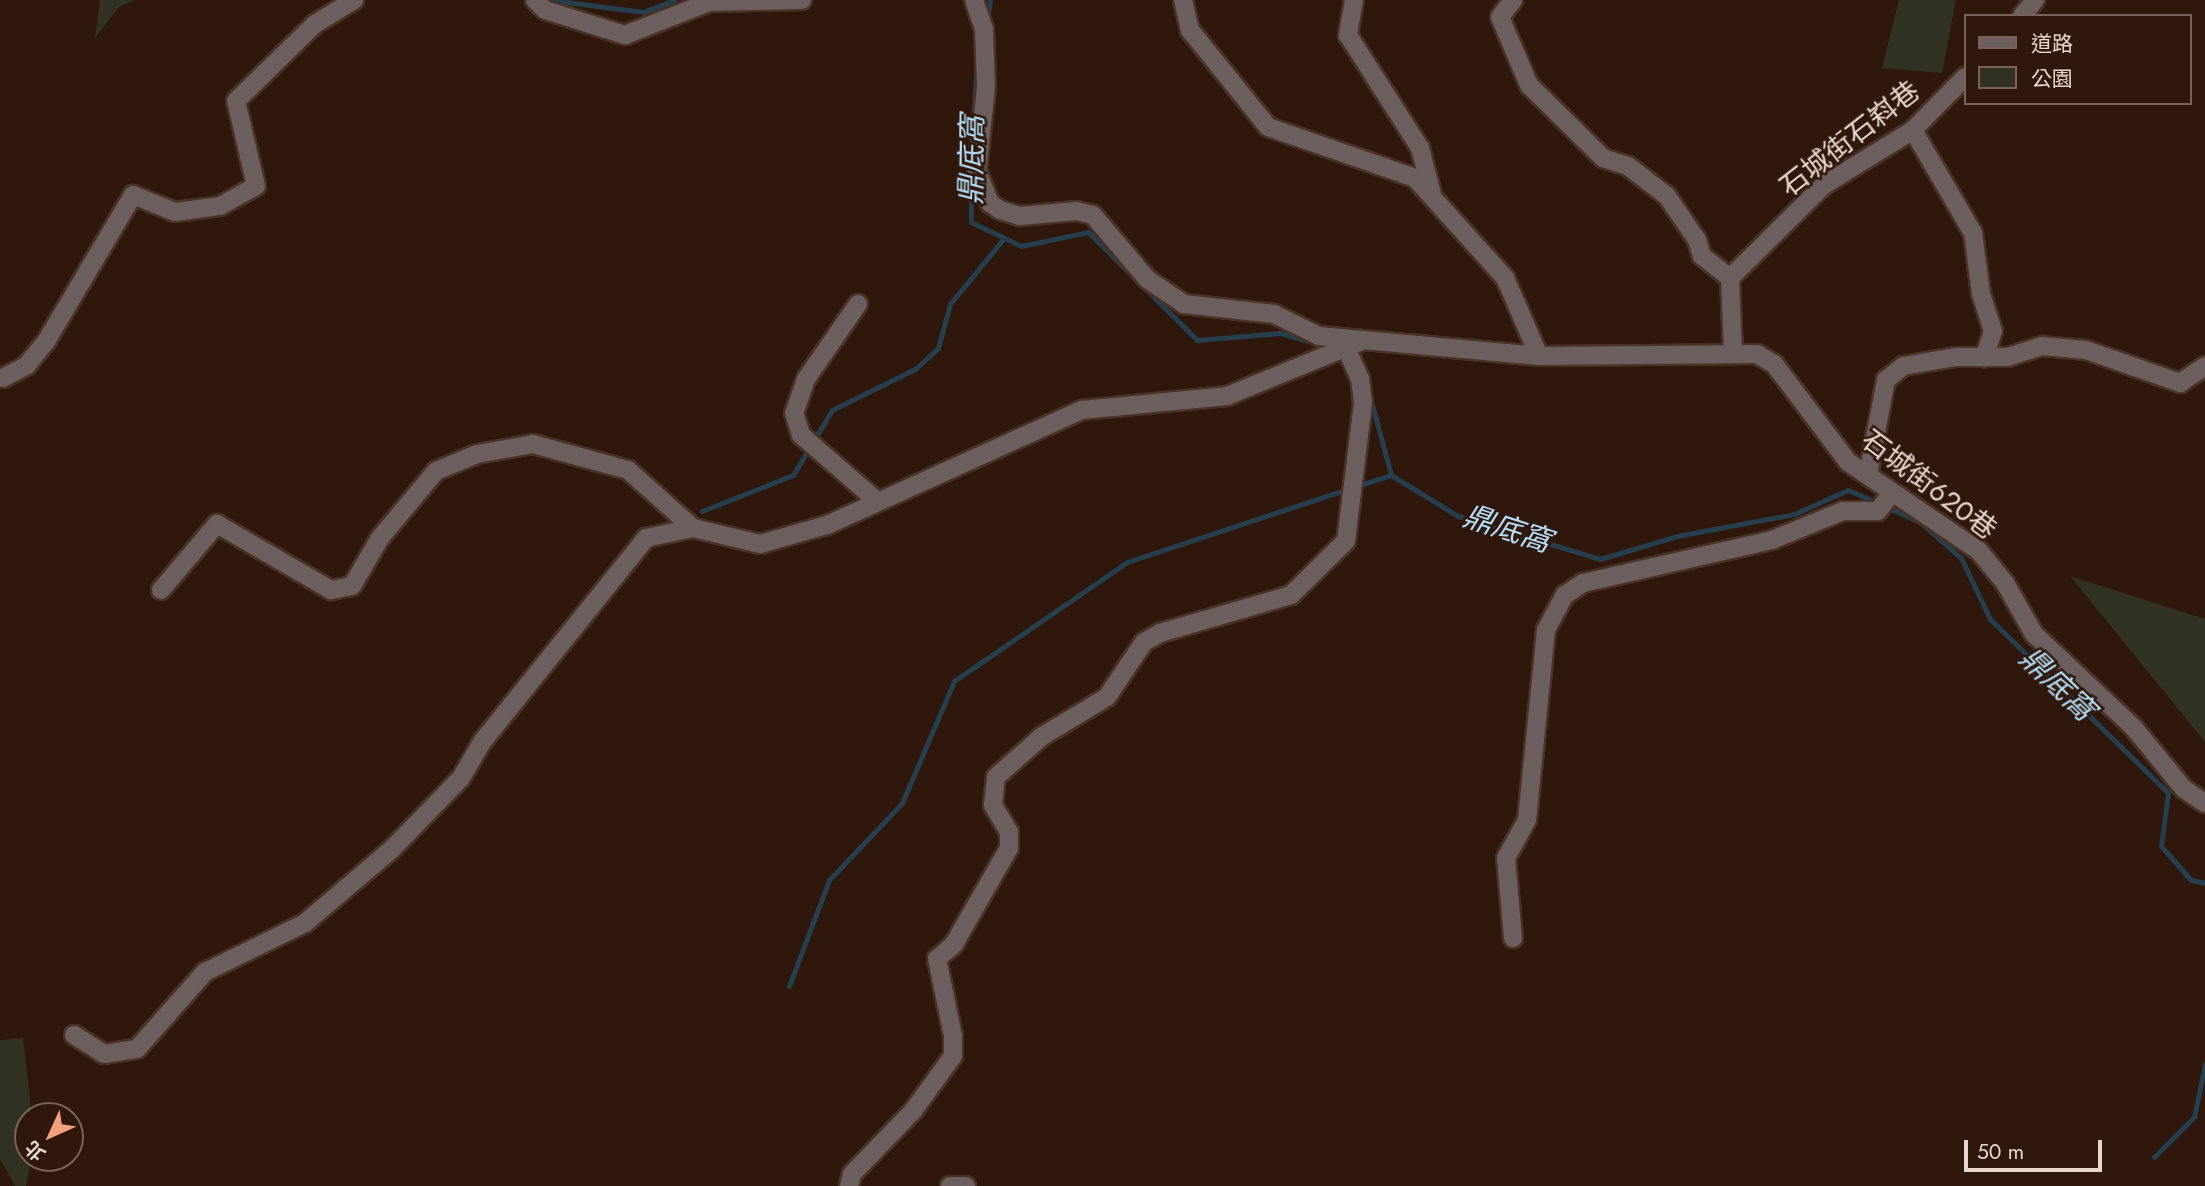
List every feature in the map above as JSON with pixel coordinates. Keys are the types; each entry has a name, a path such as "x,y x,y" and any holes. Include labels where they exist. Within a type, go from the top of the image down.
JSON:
{"street":[{"path":"3,379 27,365 47,340 133,195 174,212 220,205 256,186 236,102 315,24 354,0"},
{"path":"535,0 545,10 625,35 709,2 802,0"},
{"name":"石城街620巷","path":"974,0 984,29 985,52 977,171 990,203 1020,216 1076,211 1093,215 1147,279 1184,304 1274,314 1319,336 1367,338 1539,356 1757,354 1776,365 1847,462 1979,551 2005,583 2035,634 2134,728 2184,789 2205,803"},
{"path":"1183,0 1190,30 1268,127 1415,178 1506,278 1539,356"},
{"path":"1353,0 1348,35 1420,148 1432,196"},
{"path":"1513,0 1500,17 1529,85 1603,158 1628,166 1667,196 1698,240 1702,256 1730,278 1733,353"},
{"path":"2024,14 2035,0"},
{"name":"石城街石嵙巷","path":"1730,278 1824,185 1913,130 1964,78"},
{"path":"1913,130 1973,233 1981,294 1993,331 1984,358"},
{"path":"858,304 806,379 794,413 801,435 877,500"},
{"path":"74,1035 104,1054 137,1049 205,972 305,923 392,849 461,778 482,742 646,538 693,528 760,544 827,525 877,500 1082,410 1227,396 1367,338"},
{"path":"1868,475 1886,380 1903,366 2008,356 2042,346 2086,350 2180,383 2205,366"},
{"path":"849,1186 852,1174 913,1111 953,1056 953,1036 937,959 954,944 1009,848 1009,832 991,794 996,778 1041,737 1107,696 1144,642 1160,633 1291,595 1346,541 1363,402 1360,379 1346,347"},
{"path":"161,590 217,524 331,590 352,586 380,538 436,471 477,454 533,444 628,470 693,528"},
{"path":"1513,938 1506,858 1527,820 1546,630 1565,595 1583,583 1772,540 1843,511 1878,511 1891,494"},
{"path":"950,1186 966,1186"}],"green space":[{"path":"100,0 135,0 119,7 95,38"},
{"path":"1899,0 1956,0 1942,73 1882,68"},
{"path":"2070,576 2205,619 2205,742"},
{"path":"23,1038 30,1102 14,1102 14,1172 28,1172 26,1186 15,1186 0,1159 0,1040"}],"waterway":[{"name":"鼎底窩","path":"551,0 643,12 675,0"},
{"name":"鼎底窩","path":"987,23 990,0"},
{"name":"鼎底窩","path":"971,154 977,59"},
{"name":"鼎底窩","path":"971,175 971,222 1021,246 1088,232 1197,340 1280,333 1333,348"},
{"path":"702,511 793,475 832,410 915,369 938,348 950,304 1004,238"},
{"name":"鼎底窩","path":"1370,397 1391,475 1458,516 1600,559 1677,536 1794,514 1848,490 1878,503"},
{"path":"1357,486 1391,475"},
{"path":"789,986 829,880 902,803 954,681 1127,562 1348,489"},
{"name":"鼎底窩","path":"1887,507 1921,523 1961,558 1990,619 2168,793 2161,846 2191,880 2205,883"},
{"path":"2154,1157 2194,1117 2205,1064"}]}
